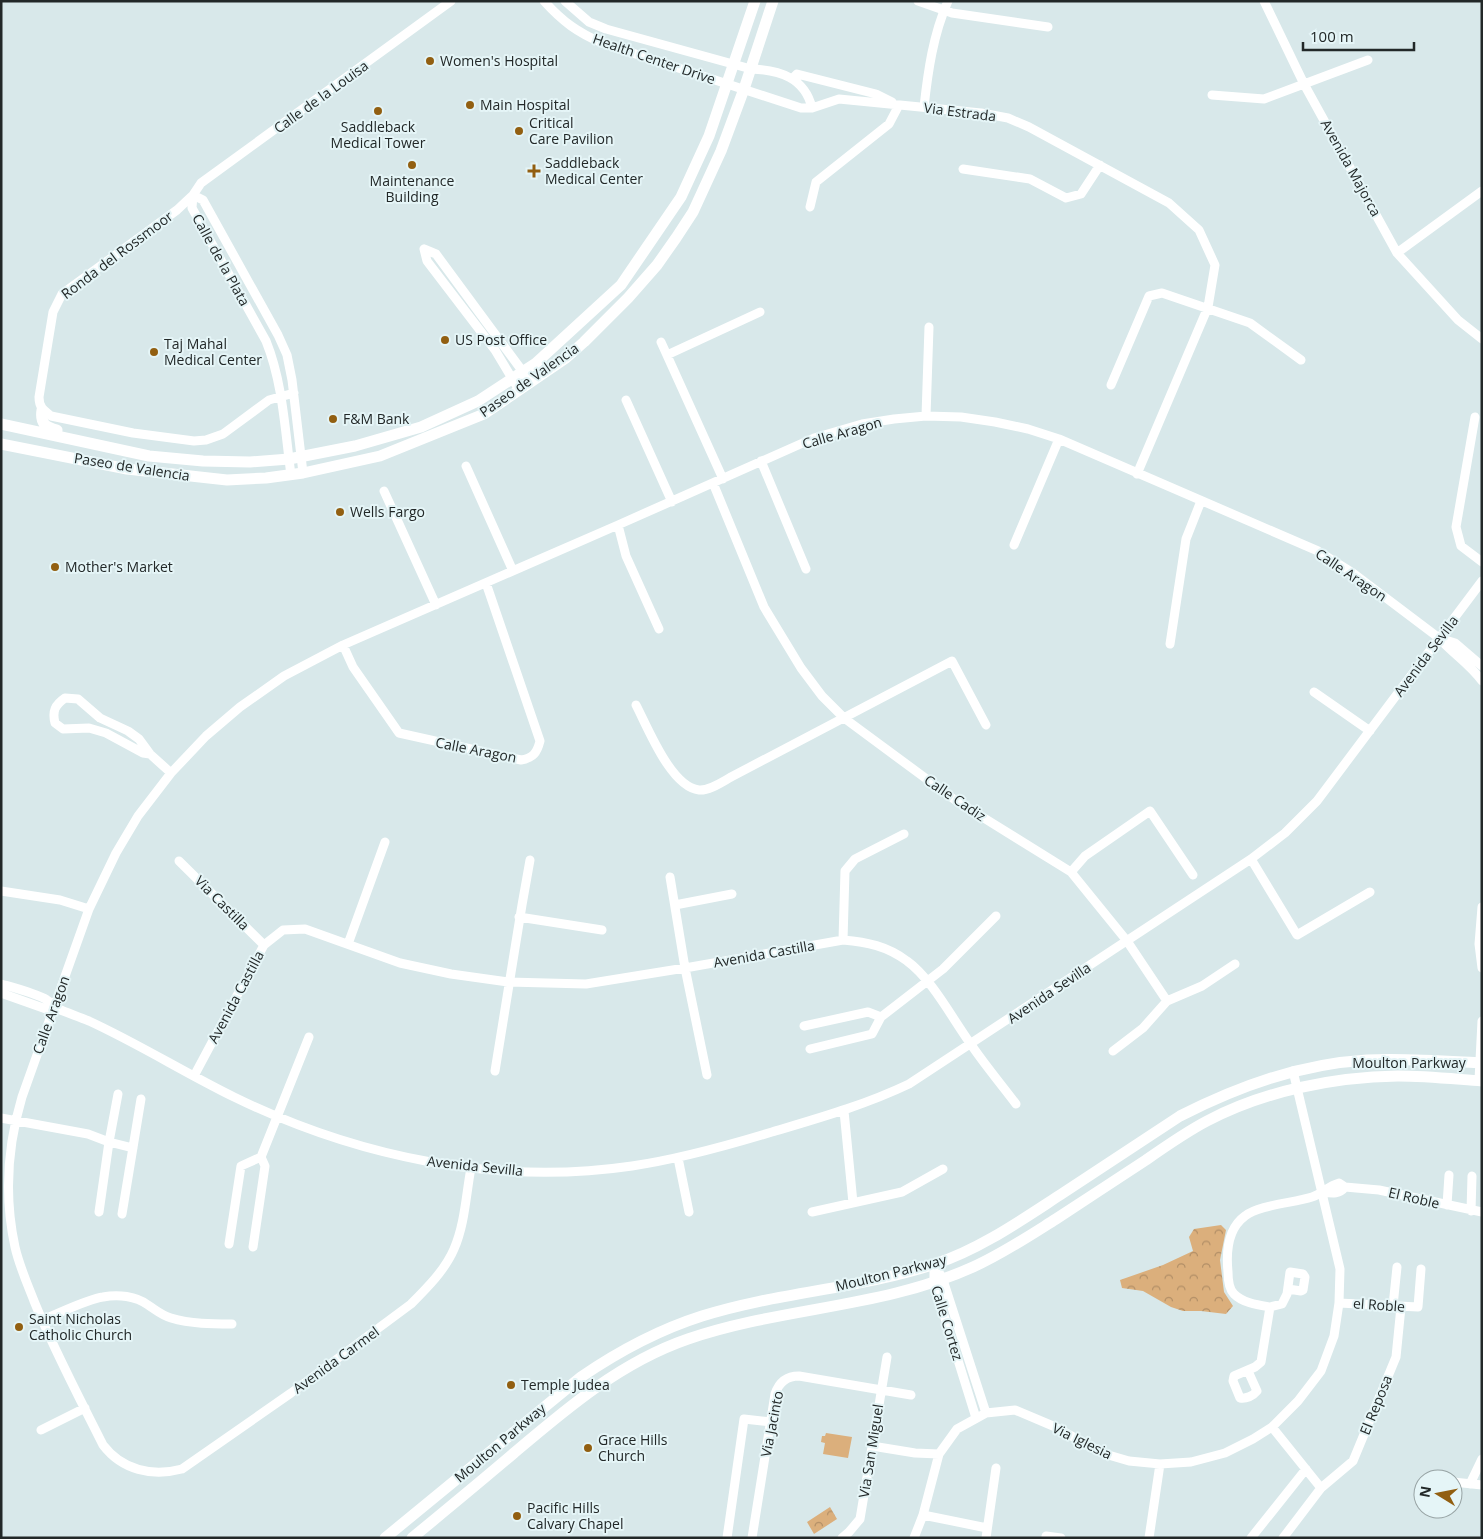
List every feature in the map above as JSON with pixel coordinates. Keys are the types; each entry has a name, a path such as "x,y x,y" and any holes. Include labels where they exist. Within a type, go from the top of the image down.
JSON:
{"main road":[{"name":"Paseo de Valencia","path":"1,424 111,448 177,459 250,462 289,459 355,446 421,426 478,401 536,363 621,285 681,196 710,136 755,1"},
{"name":"Paseo de Valencia","path":"1,444 127,469 227,480 291,475 380,456 484,414 566,358 628,298 657,265 693,212 706,186 744,89 773,1"},
{"path":"25,430 32,423 41,407"},
{"path":"41,407 41,416 47,428 75,435 81,441"},
{"name":"Moulton Parkway","path":"386,1538 581,1377 604,1361 653,1335 703,1316 728,1309 878,1279 934,1264 968,1250 1002,1233 1180,1116 1263,1080 1293,1072 1368,1060 1481,1063"},
{"name":"Moulton Parkway","path":"412,1538 572,1405 603,1382 638,1362 685,1340 746,1323 939,1282 1023,1240 1208,1121 1258,1100 1297,1089 1342,1080 1374,1077 1400,1076 1480,1081"},
{"path":"486,1456 498,1466"}],"street":[{"name":"Calle de la Louisa","path":"193,195 201,183 451,1"},
{"name":"Health Center Drive","path":"544,1 579,33 602,43 744,89"},
{"name":"Health Center Drive","path":"565,1 589,22 606,29 751,69"},
{"path":"918,1 944,10 1048,27"},
{"path":"924,108 932,50 948,1"},
{"name":"Avenida Majorca","path":"1264,1 1304,84 1397,253 1458,320 1482,339"},
{"path":"1212,95 1264,99 1368,60"},
{"name":"Via Estrada","path":"751,69 765,69 793,78 797,74 876,94 899,105"},
{"path":"793,78 807,92 812,108"},
{"name":"Via Estrada","path":"744,89 801,108 812,108 839,99 981,112 1008,118 1029,127 1169,203 1199,230 1215,264 1208,307 1137,474"},
{"path":"810,208 816,182 889,124 899,105"},
{"path":"963,169 1030,179 1066,198 1081,194 1100,165"},
{"path":"1397,253 1482,191"},
{"name":"Calle de la Plata","path":"291,475 273,359 266,341 192,208 193,195 203,200 278,335 289,364 303,473"},
{"name":"Ronda del Rossmoor","path":"41,407 39,397 53,312 62,294 177,210 193,195"},
{"path":"519,390 494,350 427,261 424,249 436,254 531,382"},
{"path":"1111,384 1149,296 1162,293 1208,307 1250,323 1301,360"},
{"path":"667,355 760,312"},
{"path":"926,416 929,327"},
{"path":"661,342 723,479"},
{"path":"41,407 51,416 120,431 194,441 206,440 223,434 269,400 294,393"},
{"path":"626,400 672,502"},
{"name":"Calle Aragon","path":"125,1465 111,1455 103,1445 42,1320 22,1272 15,1249 9,1215 9,1159 15,1120 89,910 116,852 138,816 171,773 206,736 240,707 284,676 343,646 814,438 854,426 894,418 926,416 961,417 995,422 1028,429 1059,439 1318,551 1353,573 1439,638 1475,671 1482,681"},
{"path":"1475,417 1456,527 1461,546 1482,562"},
{"path":"1014,546 1059,439"},
{"path":"761,462 806,568"},
{"path":"466,466 513,572"},
{"name":"Calle Cadiz","path":"713,483 764,607 801,668 822,696 844,718 955,800 1071,872 1127,941"},
{"path":"384,491 436,605"},
{"path":"1170,644 1186,539 1201,501"},
{"path":"618,525 626,556 658,629"},
{"name":"Avenida Sevilla","path":"1,984 48,1000 54,1007 89,1021 234,1097 336,1139 375,1150 470,1168 524,1172 630,1166 678,1158 729,1145 844,1111 876,1100 909,1084 1251,860 1317,801 1482,581"},
{"name":"Calle Aragon","path":"343,646 353,667 399,734 521,760 530,758 538,752 540,741 486,583"},
{"name":"Calle Aragon","path":"1439,638 1455,643 1482,666"},
{"path":"636,705 671,772 685,786 700,790 737,774 952,661 986,725"},
{"path":"1314,692 1370,731"},
{"path":"150,754 143,753 106,733 89,728 63,730 55,723 53,712 56,706 66,698 78,699 100,718 120,727 140,740 150,754 171,773"},
{"path":"1071,872 1085,856 1150,811 1193,875"},
{"path":"842,940 845,871 855,859 904,834"},
{"path":"348,944 385,842"},
{"path":"495,1071 508,982 530,860"},
{"path":"1251,860 1297,935 1370,892"},
{"name":"Via Castilla","path":"179,861 264,945"},
{"path":"670,877 685,968 707,1075"},
{"path":"1,891 53,899 89,910"},
{"path":"675,905 732,894"},
{"path":"1482,907 1479,944 1482,968"},
{"path":"810,1049 872,1034 881,1017 943,969 996,916"},
{"path":"520,917 602,930"},
{"name":"Avenida Castilla","path":"194,1076 264,945 283,930 305,929 400,963 451,974 508,982 586,984 842,940 866,942 885,947 909,961 927,981 970,1044"},
{"path":"1127,941 1167,1001"},
{"path":"1114,1051 1143,1028 1167,1001 1202,986 1235,964"},
{"name":"Avenida Sevilla","path":"1,993 46,1009 54,1007"},
{"path":"804,1026 868,1012 881,1017"},
{"path":"1480,1081 1482,1021"},
{"path":"229,1244 241,1166 261,1157 309,1037"},
{"path":"970,1044 1016,1104"},
{"name":"Via Iglesia","path":"914,1538 923,1515 940,1454 957,1429 986,1413 1015,1410 1053,1426 1105,1454 1129,1461 1160,1464 1190,1462 1225,1453 1272,1427 1298,1401 1321,1371 1334,1336 1339,1303 1340,1269 1293,1072"},
{"path":"99,1212 108,1142 118,1094"},
{"path":"122,1214 141,1099"},
{"path":"844,1111 853,1203"},
{"path":"1,1118 88,1134 108,1142 133,1148"},
{"path":"253,1248 265,1166 261,1157"},
{"path":"678,1158 689,1212"},
{"name":"Avenida Carmel","path":"125,1465 147,1472 159,1473 182,1469 329,1366 411,1304 442,1270 454,1249 462,1223 470,1168"},
{"path":"812,1212 902,1192 943,1169"},
{"path":"1447,1205 1449,1175"},
{"path":"1471,1211 1472,1176"},
{"name":"El Roble","path":"1321,1192 1341,1192 1345,1187 1379,1190 1482,1212"},
{"path":"1288,1290 1302,1290 1303,1274 1290,1272 1288,1290 1282,1304 1270,1307 1247,1302 1233,1293 1228,1279 1226,1256 1231,1233 1244,1216 1254,1211 1313,1197 1321,1192"},
{"name":"Calle Cortez","path":"934,1264 976,1418"},
{"name":"El Reposa","path":"1283,1538 1321,1488 1353,1461 1396,1357 1396,1267"},
{"name":"el Roble","path":"1339,1303 1418,1307 1421,1269"},
{"name":"Calle Cortez","path":"939,1282 986,1413"},
{"path":"42,1320 102,1297 118,1296 133,1298 147,1304 158,1314 173,1319 204,1324 232,1324"},
{"path":"1248,1371 1257,1391 1244,1399 1240,1398 1233,1381 1234,1376 1248,1371 1261,1362 1270,1307"},
{"name":"Via San Miguel","path":"842,1538 860,1519 887,1357"},
{"name":"Via Jacinto","path":"752,1538 776,1390 782,1382 790,1377 799,1376 910,1395"},
{"path":"41,1430 85,1408"},
{"path":"727,1538 744,1419 771,1422"},
{"path":"1272,1427 1321,1488"},
{"path":"872,1446 915,1453 940,1454"},
{"path":"1470,1484 1482,1459"},
{"path":"1149,1538 1160,1464"},
{"path":"923,1515 986,1533 996,1468"},
{"path":"1251,1538 1306,1469"},
{"path":"1463,1483 1482,1486"},
{"path":"1046,1536 1061,1538"}],"green space":[{"path":"1221,1225 1226,1230 1220,1260 1224,1292 1233,1306 1226,1314 1183,1311 1171,1307 1143,1291 1122,1288 1120,1280 1163,1265 1193,1251 1189,1237 1194,1229"},
{"path":"826,1433 852,1437 848,1458 823,1454 825,1443 821,1442 822,1436 825,1436"},
{"path":"830,1507 837,1519 814,1534 807,1522"}],"place":[{"name":"Women's Hospital","path":"430,61"},
{"name":"Main Hospital","path":"470,105"},
{"name":"Saddleback Medical Tower","path":"378,111"},
{"name":"Critical Care Pavilion","path":"519,131"},
{"name":"Maintenance Building","path":"412,165"},
{"name":"Saddleback Medical Center","path":"534,171"},
{"name":"US Post Office","path":"445,340"},
{"name":"Taj Mahal Medical Center","path":"154,352"},
{"name":"F&M Bank","path":"333,419"},
{"name":"Wells Fargo","path":"340,512"},
{"name":"Mother's Market","path":"55,567"},
{"name":"Saint Nicholas Catholic Church","path":"19,1327"},
{"name":"Temple Judea","path":"511,1385"},
{"name":"Grace Hills Church","path":"588,1448"},
{"name":"Pacific Hills Calvary Chapel","path":"517,1516"}]}
